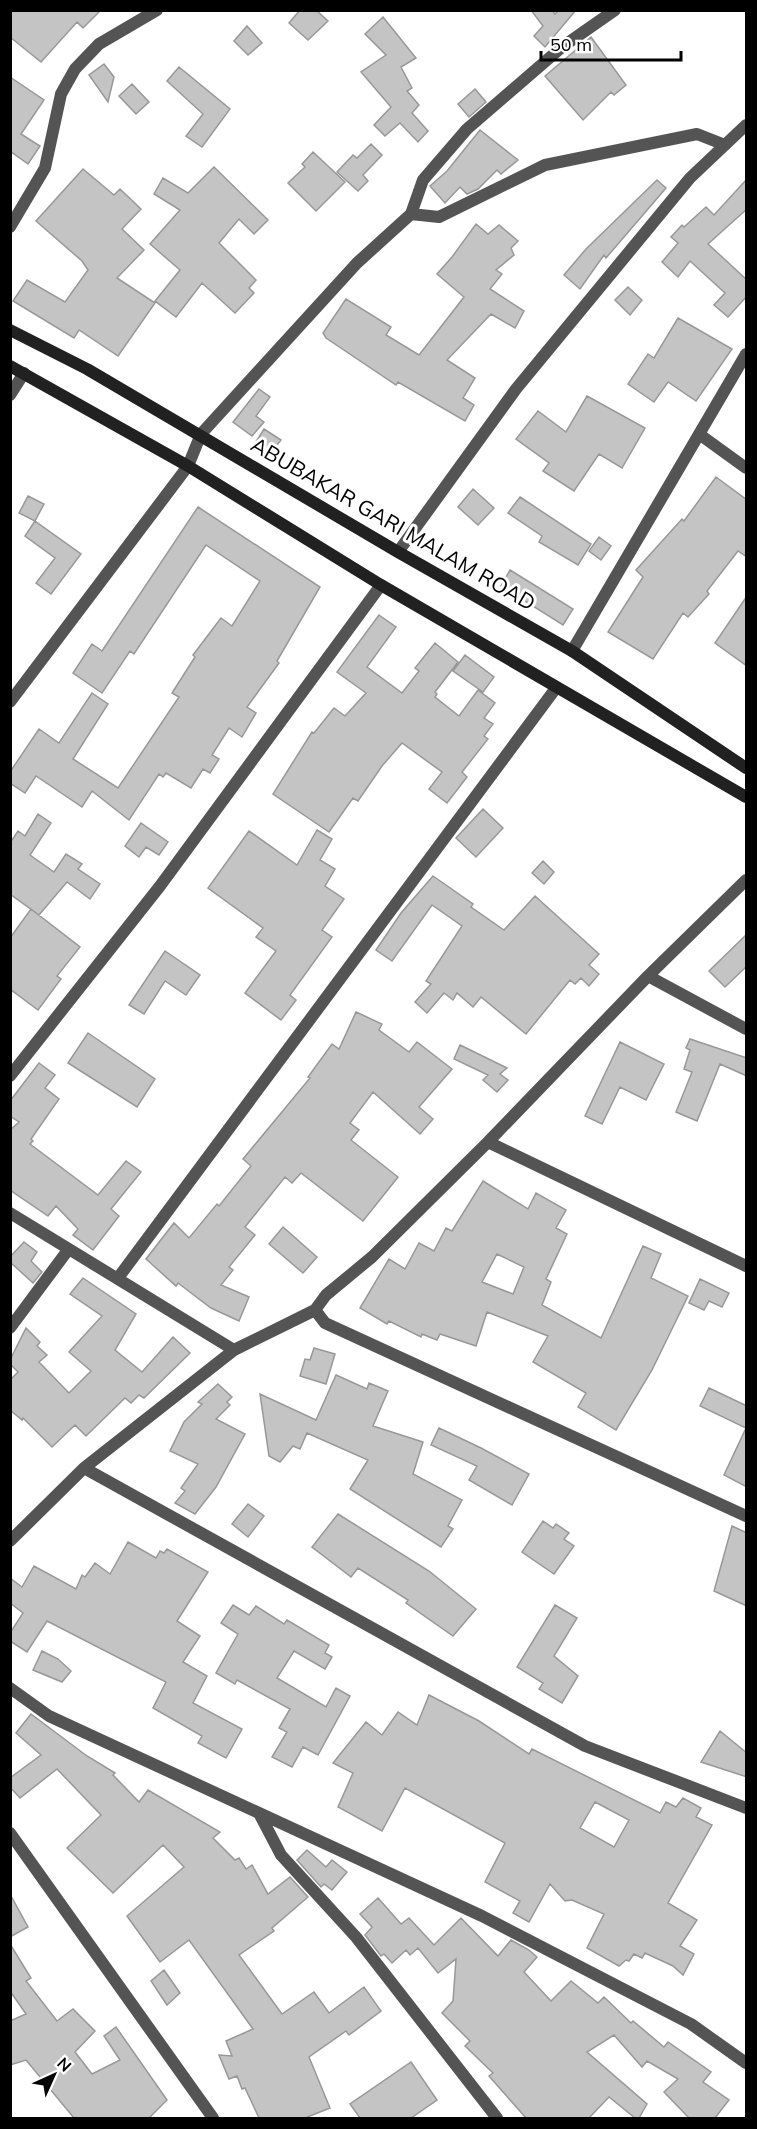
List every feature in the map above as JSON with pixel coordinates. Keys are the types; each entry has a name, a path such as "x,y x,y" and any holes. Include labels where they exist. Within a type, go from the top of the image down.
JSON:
{"street":[{"path":"10,227 45,168 61,94 75,69 99,44 157,10"},
{"path":"10,702 188,466 201,434 357,263 411,214 423,180 467,129 562,47 615,10"},
{"path":"398,552 516,389 690,178 747,125"},
{"path":"411,214 439,217 545,165 697,134 725,145"},
{"name":"ABUBAKAR GARI MALAM ROAD","path":"10,330 87,369 201,434 398,552 572,651 747,768"},
{"path":"572,651 747,354"},
{"path":"10,366 188,466 381,585 747,797"},
{"path":"10,395 24,373"},
{"path":"699,434 747,468"},
{"path":"10,1076 160,886 381,585"},
{"path":"118,1278 556,688"},
{"path":"10,1541 84,1468 234,1350 315,1310 488,1142 648,976 747,880"},
{"path":"648,976 747,1029"},
{"path":"488,1142 747,1266"},
{"path":"10,1213 234,1350"},
{"path":"10,1328 68,1250"},
{"path":"315,1310 325,1323 747,1516"},
{"path":"84,1468 585,1746 747,1808"},
{"path":"10,1688 50,1716 482,1916 691,2024 747,2063"},
{"path":"259,1813 281,1855 356,1937 498,2118"},
{"path":"10,1833 213,2118"}],"building":[{"path":"10,10 101,10 83,28 77,22 41,62 10,37"},
{"path":"300,10 316,10 328,21 308,40 289,23"},
{"path":"531,10 552,10 555,14 559,10 576,10 545,47 534,36 543,26"},
{"path":"383,17 416,58 401,67 412,88 407,91 419,105 412,113 428,131 418,142 400,123 385,136 374,125 391,107 361,72 386,55 365,34"},
{"path":"247,26 262,43 248,55 234,41"},
{"path":"591,37 626,85 614,95 611,92 583,120 545,76"},
{"path":"104,64 114,77 108,102 89,75"},
{"path":"179,67 230,109 202,147 186,136 203,114 167,81"},
{"path":"10,77 44,100 21,134 40,146 28,164 10,151"},
{"path":"132,84 149,102 136,114 119,96"},
{"path":"475,89 486,102 469,117 458,104"},
{"path":"480,130 518,160 501,174 497,170 478,189 467,194 460,187 445,203 430,186 447,171"},
{"path":"371,144 382,155 363,175 368,181 358,191 337,172 353,155 357,158"},
{"path":"313,152 345,182 316,211 288,183 305,167 302,164"},
{"path":"214,167 268,220 254,234 239,219 219,243 256,280 249,288 254,293 235,313 202,283 176,317 155,301 180,270 150,244 180,210 154,194 163,178 188,193"},
{"path":"83,169 114,195 120,189 141,209 122,229 144,250 117,278 155,303 118,356 79,330 74,338 13,301 27,280 65,302 88,270 82,261 36,221"},
{"path":"747,179 747,209 708,244 747,280 747,296 728,317 714,305 725,293 690,261 678,277 662,262 678,243 671,237 682,225 684,227 706,207 714,215"},
{"path":"657,180 666,188 606,258 604,255 580,289 564,275 586,249"},
{"path":"476,224 488,234 499,225 518,241 511,248 514,255 496,270 502,274 490,289 524,311 515,328 491,314 447,360 475,378 463,398 474,405 465,421 398,382 396,385 326,338 323,333 346,299 391,327 386,335 419,355 464,297 437,274"},
{"path":"628,287 642,300 630,315 615,300"},
{"path":"678,318 732,349 696,401 668,382 654,402 628,384 648,354 654,358"},
{"path":"259,389 270,397 256,416 264,422 252,436 233,422"},
{"path":"587,396 645,428 622,468 599,454 574,491 543,471 549,463 516,439 538,411 566,432"},
{"path":"264,429 281,440 271,453 255,443"},
{"path":"716,477 747,500 747,557 738,551 707,591 709,594 688,617 683,613 653,659 608,632 643,577 636,570 682,519 684,521"},
{"path":"473,489 494,508 478,525 458,507"},
{"path":"28,496 44,504 35,521 19,513"},
{"path":"520,497 591,544 578,565 539,542 542,536 508,513"},
{"path":"198,507 320,587 277,661 279,663 247,707 256,713 242,737 229,728 212,755 219,759 210,773 203,769 191,788 166,773 163,777 159,774 129,820 92,791 82,807 36,776 25,793 10,783 10,772 39,729 59,743 92,693 108,704 73,759 118,788 179,697 172,693 195,657 193,655 221,618 232,626 260,581 206,545 134,654 130,651 102,693 73,673 92,644 102,651"},
{"path":"35,521 81,554 51,594 36,583 55,558 25,536"},
{"path":"599,537 611,546 601,560 589,551"},
{"path":"510,570 573,609 563,625 501,586"},
{"path":"747,596 747,666 715,643"},
{"path":"379,615 396,627 367,667 402,693 419,671 415,668 435,643 458,662 435,692 437,694 435,697 459,716 478,690 495,703 484,718 493,724 484,736 488,739 462,772 467,777 447,803 429,789 442,772 402,743 382,766 358,801 353,798 329,832 273,794 312,732 314,733 334,708 345,716 366,693 337,672"},
{"path":"465,655 494,677 483,692 453,671"},
{"path":"483,809 503,828 476,857 456,838"},
{"path":"38,814 51,823 30,855 54,872 66,854 82,864 78,869 100,884 90,899 67,882 39,915 10,894 10,843 18,831 25,836"},
{"path":"141,823 168,842 159,855 146,847 139,857 125,846"},
{"path":"317,830 332,839 320,860 335,869 325,886 344,899 322,930 332,937 290,995 296,1000 281,1020 245,993 276,951 256,937 263,928 208,888 249,831 297,865"},
{"path":"543,861 554,872 544,884 532,873"},
{"path":"433,876 473,904 471,907 504,930 535,896 599,954 589,965 599,974 589,986 581,978 575,984 570,980 526,1034 481,997 473,1007 457,993 453,1000 444,993 427,1013 415,1002 431,984 426,981 462,926 432,905 392,961 376,950 401,913"},
{"path":"31,909 80,947 57,976 61,979 38,1010 10,989 10,938"},
{"path":"747,934 747,966 725,987 709,971"},
{"path":"165,951 200,975 186,995 165,981 144,1014 129,1005"},
{"path":"356,1012 382,1024 379,1030 409,1052 417,1042 452,1069 419,1107 433,1119 420,1134 373,1092 350,1123 359,1130 351,1140 398,1177 363,1221 301,1173 292,1183 285,1177 245,1227 255,1235 229,1267 233,1270 221,1285 249,1297 239,1321 211,1308 178,1283 176,1286 146,1259 174,1223 189,1238 217,1204 219,1206 251,1166 243,1159 310,1078 308,1077 332,1044 339,1049"},
{"path":"88,1033 155,1079 137,1107 68,1063"},
{"path":"690,1039 747,1058 747,1076 720,1064 697,1121 676,1112 692,1072 684,1069 690,1050 686,1048"},
{"path":"620,1042 664,1064 646,1100 620,1087 602,1124 585,1116"},
{"path":"460,1045 507,1068 500,1074 508,1080 497,1092 483,1080 488,1075 454,1059"},
{"path":"39,1063 55,1075 45,1088 59,1099 31,1139 33,1141 30,1144 98,1195 126,1161 141,1172 111,1209 119,1216 93,1250 73,1235 78,1229 56,1206 48,1216 10,1190 10,1130 19,1122 10,1116 10,1101"},
{"path":"483,1181 528,1209 536,1193 566,1210 556,1228 567,1234 546,1279 551,1282 542,1305 601,1338 643,1246 661,1254 651,1278 688,1296 652,1370 616,1430 578,1407 586,1393 533,1362 548,1336 487,1312 476,1346 440,1334 437,1340 422,1334 421,1337 389,1321 387,1324 360,1308 389,1259 405,1269 419,1243 434,1251 446,1228 452,1231","holes":["497,1254 524,1267 513,1294 482,1282"]},
{"path":"283,1227 317,1257 303,1273 269,1244"},
{"path":"24,1242 37,1252 31,1261 42,1272 33,1283 10,1262 10,1257"},
{"path":"83,1278 136,1314 115,1350 142,1372 173,1337 190,1353 144,1398 139,1395 131,1403 125,1398 86,1436 75,1425 52,1447 23,1418 22,1420 10,1410 10,1380 18,1372 10,1364 10,1360 26,1328 40,1342 37,1346 47,1355 39,1362 69,1393 91,1371 69,1352 102,1316 70,1294"},
{"path":"700,1279 729,1293 722,1307 709,1301 704,1310 689,1303"},
{"path":"314,1348 335,1354 326,1384 300,1376 305,1359 310,1360"},
{"path":"336,1375 367,1389 369,1383 388,1391 373,1426 423,1442 413,1474 462,1500 448,1526 453,1529 441,1547 350,1489 368,1460 307,1433 300,1449 293,1446 280,1462 269,1456 260,1394 316,1420"},
{"path":"218,1384 232,1397 227,1402 230,1405 216,1419 245,1434 216,1487 195,1514 175,1503 185,1491 181,1488 198,1464 170,1451 184,1422 202,1404 198,1402"},
{"path":"709,1388 747,1406 747,1487 724,1475 746,1428 700,1406"},
{"path":"439,1428 529,1474 512,1505 469,1480 477,1466 431,1445"},
{"path":"248,1504 264,1516 248,1537 232,1524"},
{"path":"338,1514 429,1571 476,1609 453,1636 406,1603 408,1600 358,1568 351,1577 312,1547"},
{"path":"543,1521 553,1528 556,1524 569,1533 564,1539 574,1546 554,1574 522,1552"},
{"path":"732,1526 747,1533 747,1606 714,1591"},
{"path":"128,1542 156,1558 160,1551 164,1553 167,1549 208,1572 177,1621 200,1636 183,1662 207,1676 193,1703 242,1729 226,1758 198,1743 202,1736 153,1708 166,1682 47,1621 27,1652 10,1641 10,1633 23,1613 10,1603 10,1578 22,1587 34,1566 76,1589 82,1575 85,1577 95,1563 110,1574"},
{"path":"233,1605 249,1615 256,1606 284,1624 287,1620 329,1645 325,1653 332,1657 325,1669 294,1651 277,1678 326,1707 336,1688 350,1696 318,1755 303,1747 292,1767 272,1757 287,1732 279,1728 290,1709 237,1680 235,1684 216,1673 238,1634 221,1623"},
{"path":"555,1605 577,1618 554,1656 578,1676 562,1703 539,1689 543,1683 517,1667"},
{"path":"42,1651 58,1659 71,1671 62,1682 33,1670"},
{"path":"429,1695 479,1721 529,1754 532,1749 660,1813 666,1802 676,1807 683,1798 701,1808 696,1817 712,1825 668,1903 697,1920 680,1946 694,1954 683,1975 673,1966 645,1953 642,1958 634,1954 629,1961 626,1960 619,1966 587,1948 604,1914 572,1900 565,1901 550,1884 529,1922 513,1913 520,1901 485,1882 505,1843 405,1788 382,1831 338,1807 353,1773 333,1763 366,1722 382,1735 398,1712 417,1725","holes":["595,1802 629,1820 614,1847 580,1828"]},
{"path":"31,1714 87,1756 115,1773 113,1775 139,1802 148,1790 220,1832 213,1838 235,1860 239,1858 246,1869 252,1865 268,1894 290,1877 308,1897 272,1928 274,1931 239,1955 282,2014 314,1992 329,2013 364,1987 381,2011 349,2035 346,2031 309,2057 330,2108 305,2118 259,2118 237,2076 229,2079 219,2055 232,2056 226,2041 253,2029 189,1940 160,1962 127,1916 184,1867 163,1845 113,1893 67,1848 101,1815 57,1769 20,1798 10,1787 10,1778 41,1755 16,1733"},
{"path":"720,1731 747,1753 747,1777 701,1762"},
{"path":"307,1850 326,1867 332,1860 347,1872 332,1890 324,1884 321,1887 297,1860"},
{"path":"10,1894 28,1927 10,1937"},
{"path":"378,1898 401,1924 409,1918 434,1945 461,1918 498,1956 511,1940 529,1950 537,1957 524,1972 551,2001 571,1981 598,2003 604,1997 631,2023 633,2021 664,2047 668,2042 711,2072 703,2082 729,2100 715,2118 689,2118 664,2092 678,2079 647,2061 642,2067 614,2035 587,2052 647,2104 639,2118 635,2118 609,2097 589,2118 526,2118 489,2076 493,2073 465,2046 470,2041 442,2013 453,2001 456,1959 438,1973 418,1948 410,1955 406,1950 392,1963 384,1954 381,1956 365,1935 372,1927 360,1914"},
{"path":"10,1944 31,1978 26,1981 57,2021 73,2009 95,2031 75,2052 92,2074 120,2060 104,2036 116,2027 167,2100 149,2118 74,2118 26,2060 10,2065 10,2021 26,2014 10,1991"},
{"path":"164,1970 180,1993 167,2005 151,1981"},
{"path":"411,2062 437,2100 411,2118 360,2118 350,2104"}]}
